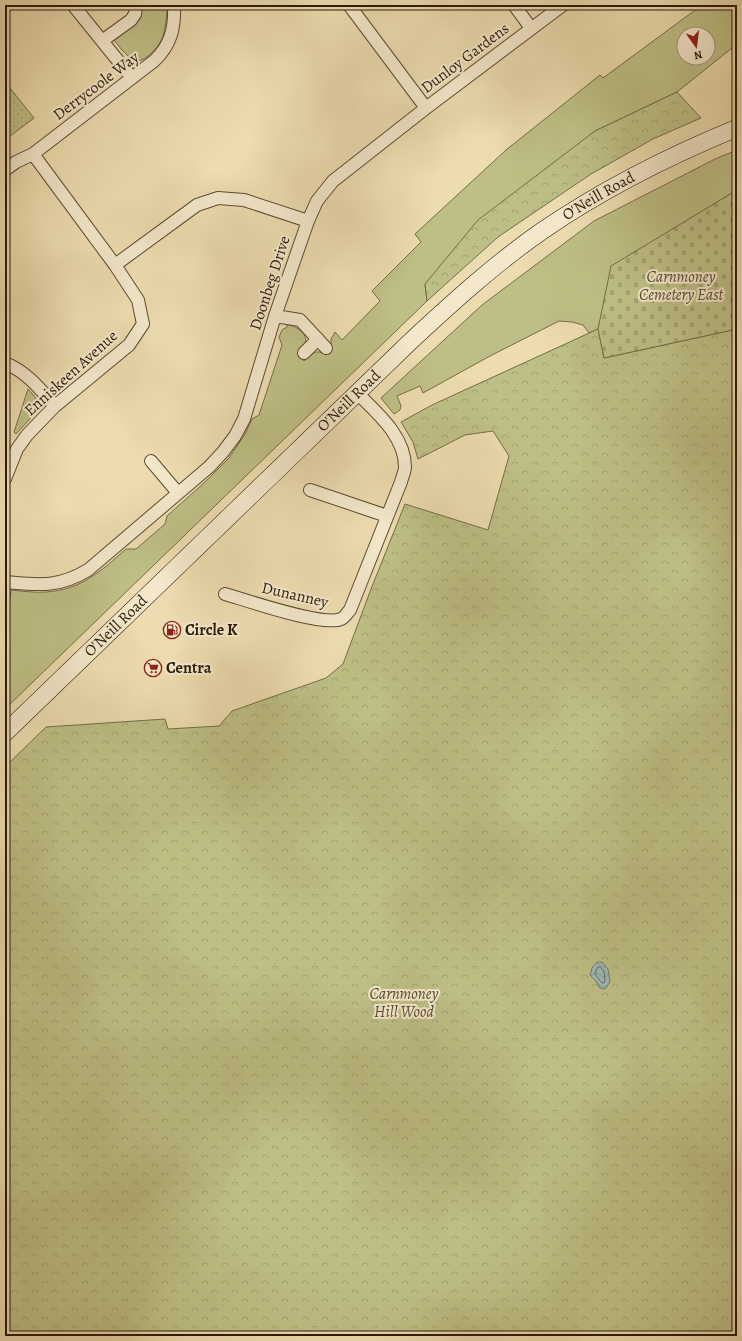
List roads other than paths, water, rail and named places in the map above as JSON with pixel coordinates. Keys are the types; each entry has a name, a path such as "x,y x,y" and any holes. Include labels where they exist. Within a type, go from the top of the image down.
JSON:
{"main road":[{"name":"O'Neill Road","path":"5,733 357,393 456,299 499,263 542,231 627,178 737,128"}],"street":[{"path":"73,5 132,78"},
{"path":"102,41 136,14 136,5"},
{"name":"Derrycoole Way","path":"5,170 16,162 33,154 154,61 163,52 170,41 173,27 174,5"},
{"path":"349,5 426,108"},
{"path":"514,5 531,28"},
{"name":"Dunloy Gardens","path":"426,108 563,5"},
{"name":"Doonbeg Drive","path":"5,582 36,585 52,584 76,577 88,570 209,467 223,452 235,436 244,419 275,316 308,221 318,201 333,181 426,108"},
{"name":"Enniskeen Avenue","path":"5,479 17,449 27,434 56,406 129,345 143,324 138,300 115,265 33,154"},
{"path":"115,265 197,205 218,198 244,200 308,221"},
{"path":"275,316 300,320 322,344 304,352"},
{"path":"5,363 17,368 30,378 56,406"},
{"name":"Dunanney","path":"225,594 305,617 330,621 341,619 350,610 405,469 404,456 400,442 385,422 357,393"},
{"path":"151,461 178,493"},
{"path":"310,490 387,516"}],"water":[{"path":"597,962 602,962 608,969 610,982 605,989 600,988 590,975 592,968"}],"place":[{"name":"Circle K","path":"172,630"},
{"name":"Centra","path":"153,668"}],"park label":[{"name":"Carnmoney Cemetery East","path":"681,286"},
{"name":"Carnmoney Hill Wood","path":"404,1003"}]}
